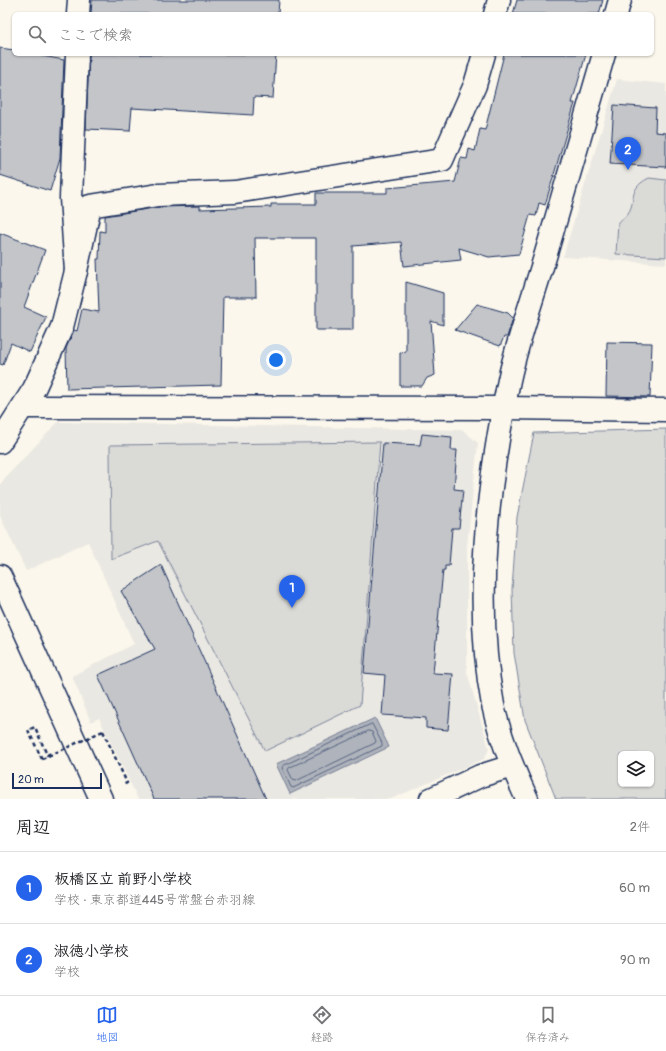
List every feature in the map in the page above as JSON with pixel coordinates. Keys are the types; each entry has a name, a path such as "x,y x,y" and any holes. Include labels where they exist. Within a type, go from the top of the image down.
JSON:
{"street":[{"path":"78,0 78,12"},
{"path":"496,12 499,0"},
{"path":"617,12 620,0"},
{"path":"76,56 71,198 76,271"},
{"path":"0,442 34,389 62,327 90,206 158,195 236,192 442,160 474,85 483,56"},
{"path":"527,799 512,766 494,706 485,647 484,596 488,522 498,442 510,378 603,56"},
{"path":"23,407 504,408 666,410"},
{"path":"0,576 101,799"},
{"path":"431,799 480,776 512,766"}],"path":[{"path":"47,755 35,727 28,730 42,759 103,731 127,783"}],"shaded area":[{"path":"617,79 666,84 666,264 563,257"},
{"path":"649,178 666,180 666,257 616,254 618,222 630,211 636,188"},
{"path":"58,422 463,430 478,443 467,546 467,672 489,749 484,759 391,799 138,799 99,718 91,722 72,676 134,644 88,542 26,571 0,516 0,485"},
{"path":"666,429 666,799 556,799 525,720 514,653 512,589 517,517 534,433"},
{"path":"380,442 360,705 265,751 158,541 111,559 110,445"}],"water":[{"path":"375,718 389,747 290,794 276,764"}],"building":[{"path":"92,0 279,0 278,12 91,12"},
{"path":"517,0 603,0 600,12 514,12"},
{"path":"0,48 12,50 12,56 43,56 64,60 60,158 50,191 0,175"},
{"path":"89,56 276,56 273,98 254,97 253,115 132,108 130,131 86,129"},
{"path":"504,56 585,56 572,103 575,103 545,205 539,203 536,216 530,215 519,254 489,257 459,248 461,260 404,266 401,242 353,246 353,330 316,330 316,238 255,238 256,297 223,297 221,385 67,389 66,348 74,330 77,331 82,309 99,312 97,259 99,259 100,231 105,232 105,216 159,207 200,206 200,209 271,207 271,204 316,204 316,193 387,193 387,188 455,182 461,158 467,159 469,149 475,151 480,129 485,130"},
{"path":"614,105 656,108 655,132 666,133 666,167 610,164"},
{"path":"0,233 45,250 24,307 46,317 30,352 11,343 3,365 0,364"},
{"path":"406,282 443,293 443,325 431,321 435,375 427,378 422,386 400,386 400,353 406,352"},
{"path":"477,304 508,313 513,318 507,337 504,337 500,346 455,330"},
{"path":"607,342 652,343 650,397 606,396"},
{"path":"422,434 452,437 451,450 457,450 454,489 463,490 459,528 452,528 449,566 445,566 445,570 443,570 433,673 453,674 448,730 426,728 426,718 382,715 385,675 364,673 383,443 420,445"},
{"path":"161,565 266,799 154,799 98,675 155,649 121,591"}],"place":[{"name":"淑徳小学校","path":"628,170"},
{"name":"板橋区立 前野小学校","path":"292,608"}]}
